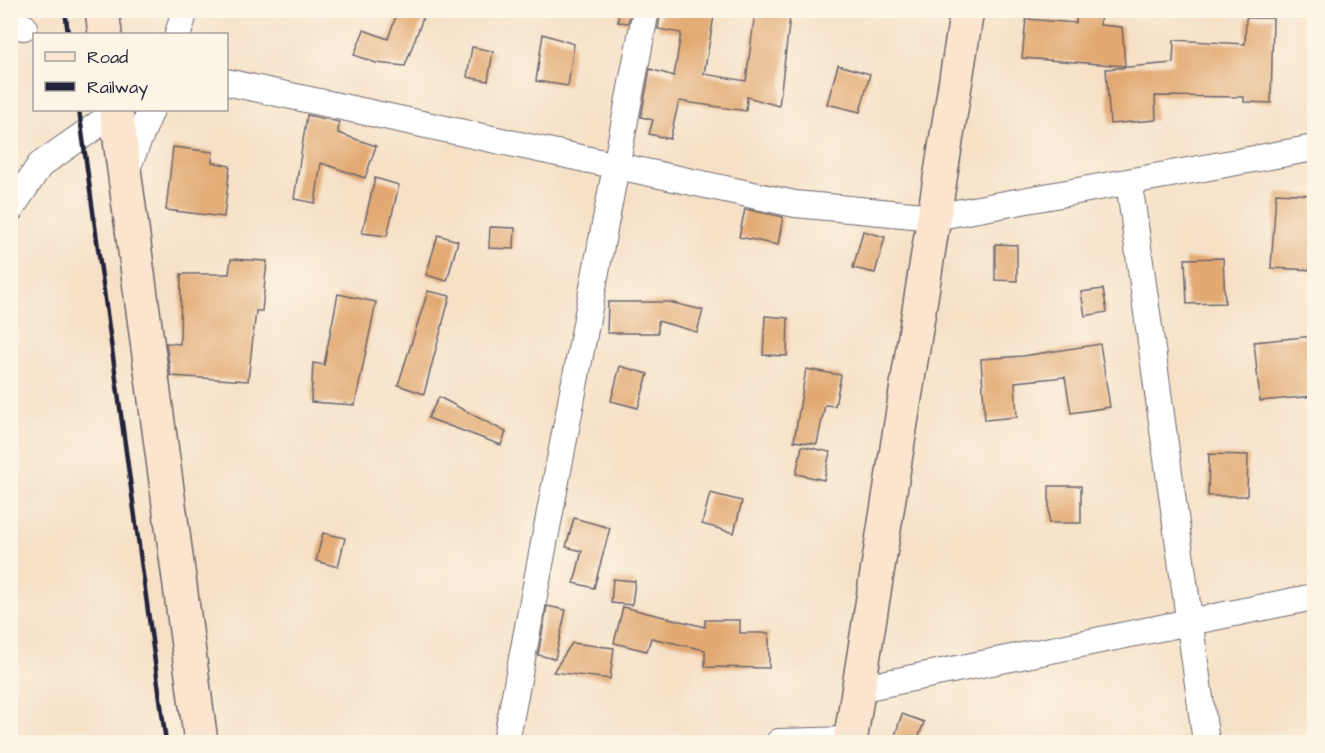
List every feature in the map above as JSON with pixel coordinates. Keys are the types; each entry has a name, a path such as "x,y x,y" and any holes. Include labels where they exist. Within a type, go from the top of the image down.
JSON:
{"street":[{"path":"102,10 105,33"},
{"path":"178,33 185,10"},
{"path":"506,742 646,10"},
{"path":"779,742 850,741 967,10"},
{"path":"228,82 795,204 933,217 1314,148"},
{"path":"10,210 40,165 116,111 201,742"},
{"path":"124,174 151,111"},
{"path":"1130,182 1206,742"},
{"path":"858,689 1314,597"}],"building":[{"path":"398,10 411,10 424,15 405,66 376,63 354,55 364,30 388,39"},
{"path":"619,10 631,10 628,23 618,22"},
{"path":"661,10 682,10 714,16 704,74 746,81 755,13 790,17 779,106 747,97 746,111 679,101 670,139 649,134 653,120 641,117 650,69 674,76 681,33 658,29"},
{"path":"1077,10 1101,10 1100,25 1122,27 1125,66 1022,58 1026,19 1076,23"},
{"path":"1246,18 1273,18 1271,103 1244,102 1244,97 1155,96 1156,120 1110,124 1106,69 1173,63 1174,40 1245,44"},
{"path":"543,34 574,44 568,86 536,81"},
{"path":"472,47 493,51 488,81 467,77"},
{"path":"838,65 870,74 860,112 827,104"},
{"path":"307,115 339,122 338,133 376,146 365,178 321,163 315,203 294,199"},
{"path":"173,147 213,152 212,162 230,166 224,217 166,210"},
{"path":"375,178 399,185 387,236 362,233"},
{"path":"1276,193 1314,195 1314,270 1271,268"},
{"path":"745,209 783,217 778,245 739,237"},
{"path":"490,227 515,228 514,249 489,248"},
{"path":"863,231 885,237 875,273 853,268"},
{"path":"438,235 458,241 447,281 426,275"},
{"path":"995,244 1017,245 1017,281 995,280"},
{"path":"1223,258 1225,303 1187,304 1185,259"},
{"path":"231,259 267,261 262,311 256,311 248,381 171,376 166,343 180,344 181,274 229,274"},
{"path":"1103,289 1107,312 1085,316 1081,292"},
{"path":"428,291 450,296 424,394 398,385"},
{"path":"338,294 376,302 355,405 311,402 313,363 324,365"},
{"path":"608,302 669,302 703,310 697,332 658,321 658,333 607,333"},
{"path":"765,316 788,318 787,356 763,355"},
{"path":"1314,336 1314,396 1260,401 1254,342"},
{"path":"1100,344 1110,407 1071,413 1065,377 1015,382 1017,417 985,420 981,359 1023,356"},
{"path":"620,366 648,374 638,408 611,401"},
{"path":"806,369 841,375 835,406 825,405 817,444 794,441"},
{"path":"439,397 506,432 501,445 428,418"},
{"path":"802,446 830,452 824,480 796,474"},
{"path":"1209,454 1248,455 1247,496 1208,496"},
{"path":"1049,486 1081,486 1081,523 1049,523"},
{"path":"710,493 742,501 734,533 702,524"},
{"path":"574,518 610,528 594,588 574,583 582,551 566,547"},
{"path":"323,533 345,538 338,567 316,561"},
{"path":"613,579 635,581 632,605 611,603"},
{"path":"547,606 566,610 555,659 538,655"},
{"path":"623,607 705,627 705,620 740,620 740,633 769,633 769,668 705,667 705,650 651,638 647,651 614,643"},
{"path":"572,643 614,648 610,679 553,672"},
{"path":"902,714 924,722 917,742 893,742"}],"railway":[{"path":"65,10 68,33"},
{"path":"79,111 166,742"}]}
